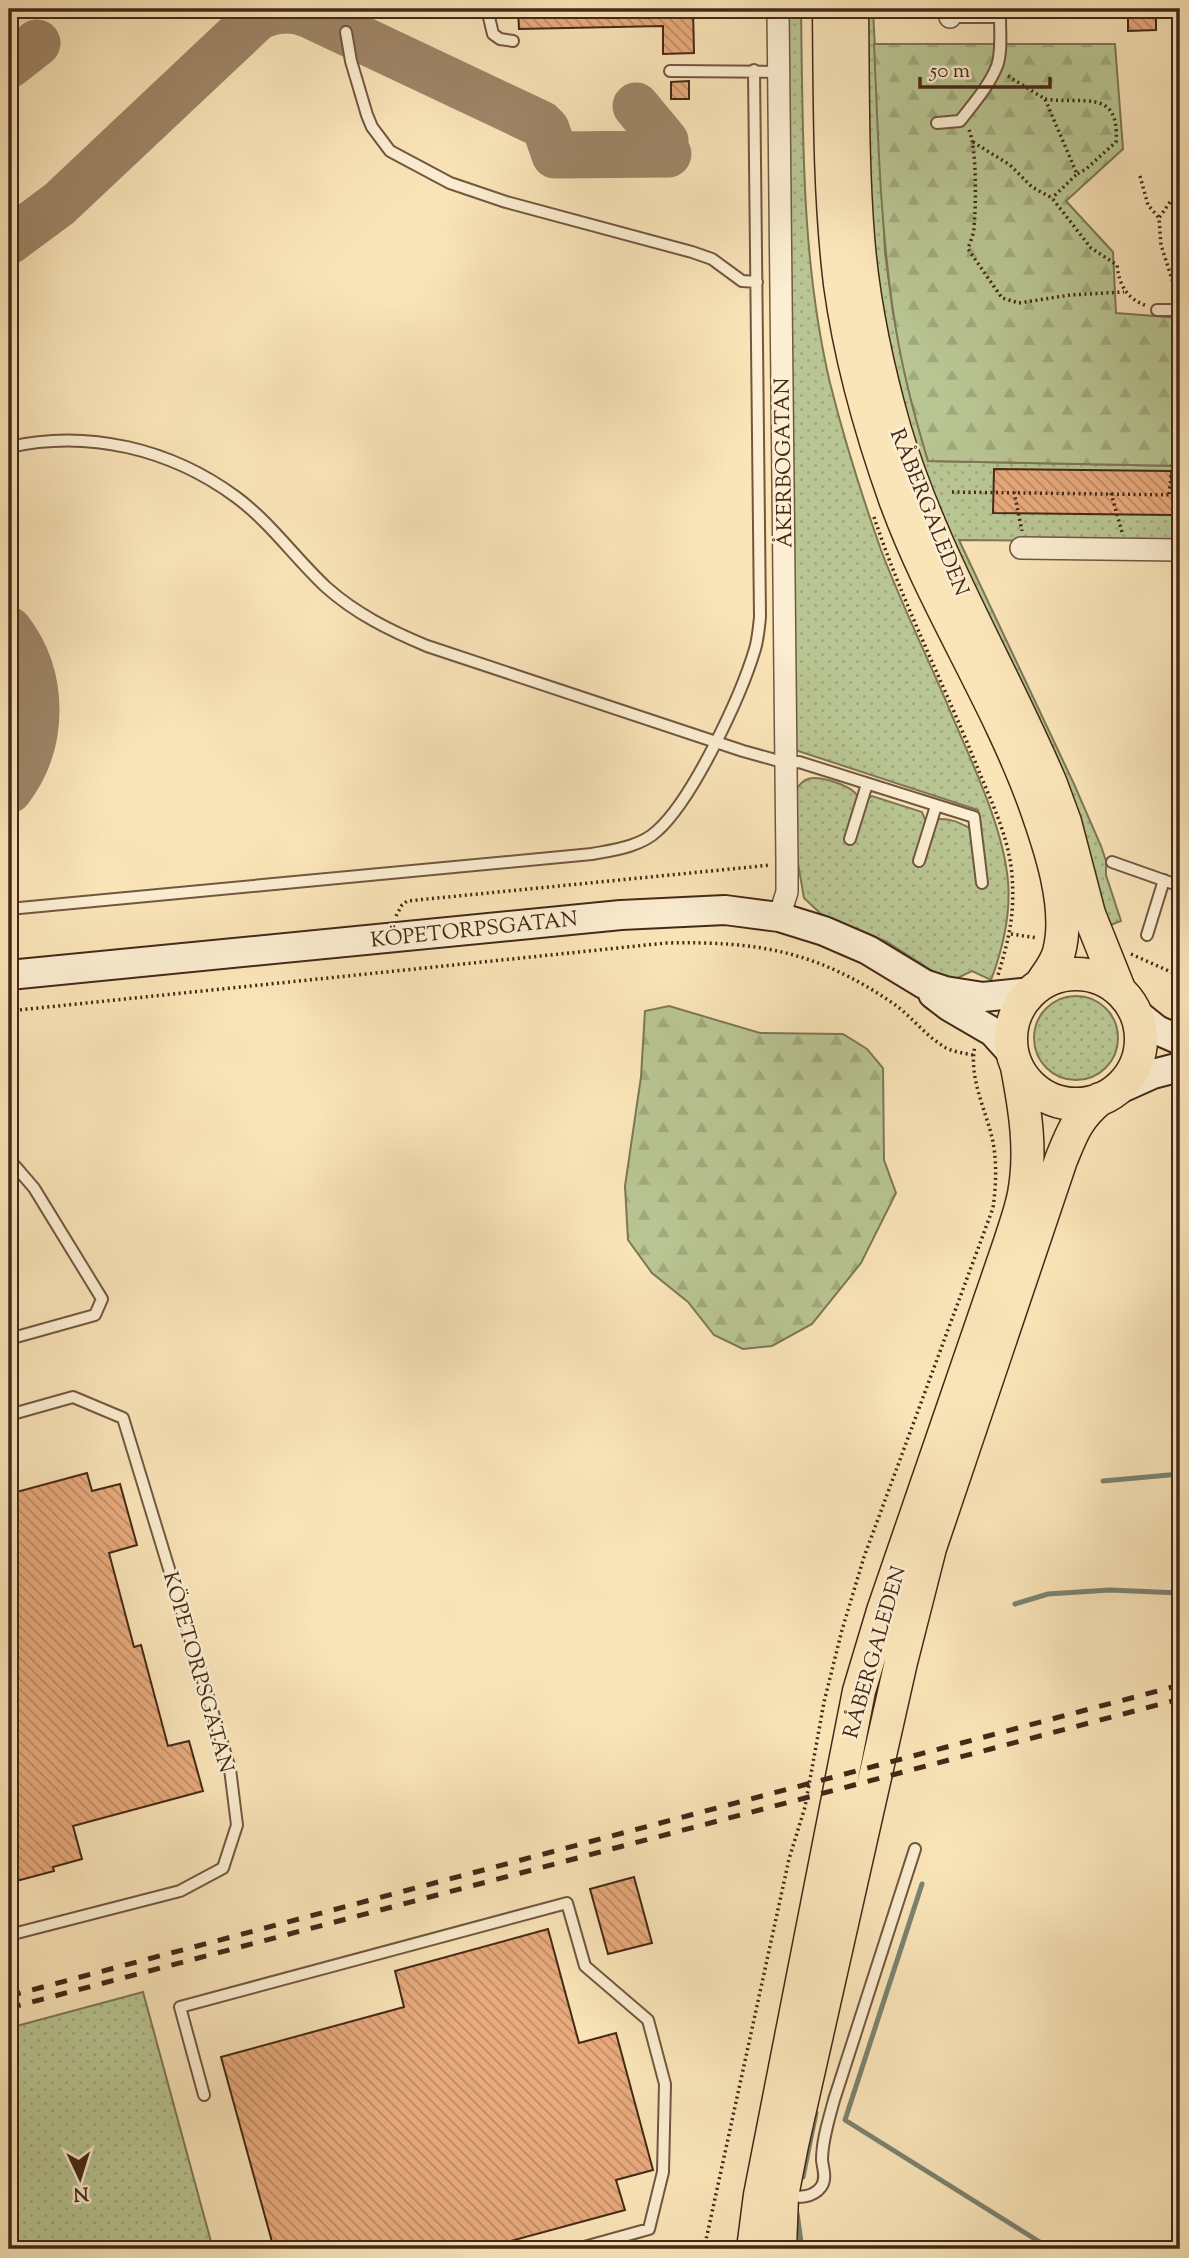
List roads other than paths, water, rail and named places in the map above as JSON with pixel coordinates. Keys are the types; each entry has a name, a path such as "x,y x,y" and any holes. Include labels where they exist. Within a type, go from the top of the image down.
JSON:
{"main road":[{"name":"RÅBERGALEDEN","path":"829,9 833,206 840,284 858,380 896,501 938,598 1016,758 1054,864 1062,926 1058,954 1036,988"},
{"name":"RÅBERGALEDEN","path":"852,9 858,239 871,326 896,431 939,545 1051,784 1069,835 1089,914 1128,1002"},
{"path":"1081,974 1101,978 1128,1002 1141,1035 1139,1057 1130,1076 1107,1095 1081,1104 1052,1100 1035,1090 1015,1060 1011,1036 1013,1020 1020,1005 1036,988 1060,975 1081,974"},
{"name":"RÅBERGALEDEN","path":"753,2249 763,2183 859,1690 883,1611 1006,1254 1024,1194 1026,1114 1015,1060"},
{"name":"RÅBERGALEDEN","path":"780,2249 782,2196 901,1662 930,1548 1061,1160 1075,1125 1085,1111 1107,1095"}],"street":[{"name":"ÅKERBOGATAN","path":"778,9 787,864 787,892 779,917"},
{"path":"1023,548 1180,550"},
{"name":"KÖPETORPSGATAN","path":"9,975 697,909 741,911 802,923 848,940 924,984 965,995 983,996 1036,988"},
{"name":"KÖPETORPSGATAN","path":"924,984 936,997 993,1032 1015,1060"},
{"path":"1128,1002 1157,1030 1180,1040"},
{"path":"1107,1095 1153,1074 1180,1067"}],"lane":[{"path":"487,9 493,34 500,39 513,41"},
{"path":"937,123 960,121 983,91 997,65 1000,17 950,13"},
{"path":"346,32 351,61 367,115 372,127 390,151 461,187 506,202 692,252 712,259 742,281 757,282"},
{"path":"9,909 592,854 622,848 656,832 682,800 716,741 756,647 760,617 754,70"},
{"path":"670,71 778,72"},
{"path":"1157,310 1180,310"},
{"path":"9,447 28,443 87,440 139,450 168,459 192,469 237,497 328,589 373,622 427,646 786,763 799,762 974,817 982,883"},
{"path":"850,839 867,784"},
{"path":"919,861 936,806"},
{"path":"1112,862 1180,886"},
{"path":"1147,935 1164,880"},
{"path":"9,1159 34,1188 102,1300 95,1315 9,1339"},
{"name":"KÖPETORPSGATAN","path":"9,1415 73,1396 123,1418 230,1769 237,1825 223,1868 180,1891 9,1935"},
{"path":"782,2196 808,2196 822,2186 826,2128 915,1849"},
{"path":"204,2095 180,2007 568,1903 585,1966 648,2020 665,2084 663,2172 649,2230 577,2249"}],"waterway":[{"path":"1103,1481 1180,1474"},
{"path":"1015,1604 1048,1594 1110,1590 1180,1593"},
{"path":"922,1884 845,2120 1051,2249"},
{"path":"803,2177 816,2113"},
{"path":"797,2213 802,2249"}],"railway":[{"path":"9,1996 1180,1685"},
{"path":"9,2008 1180,1699"}]}
